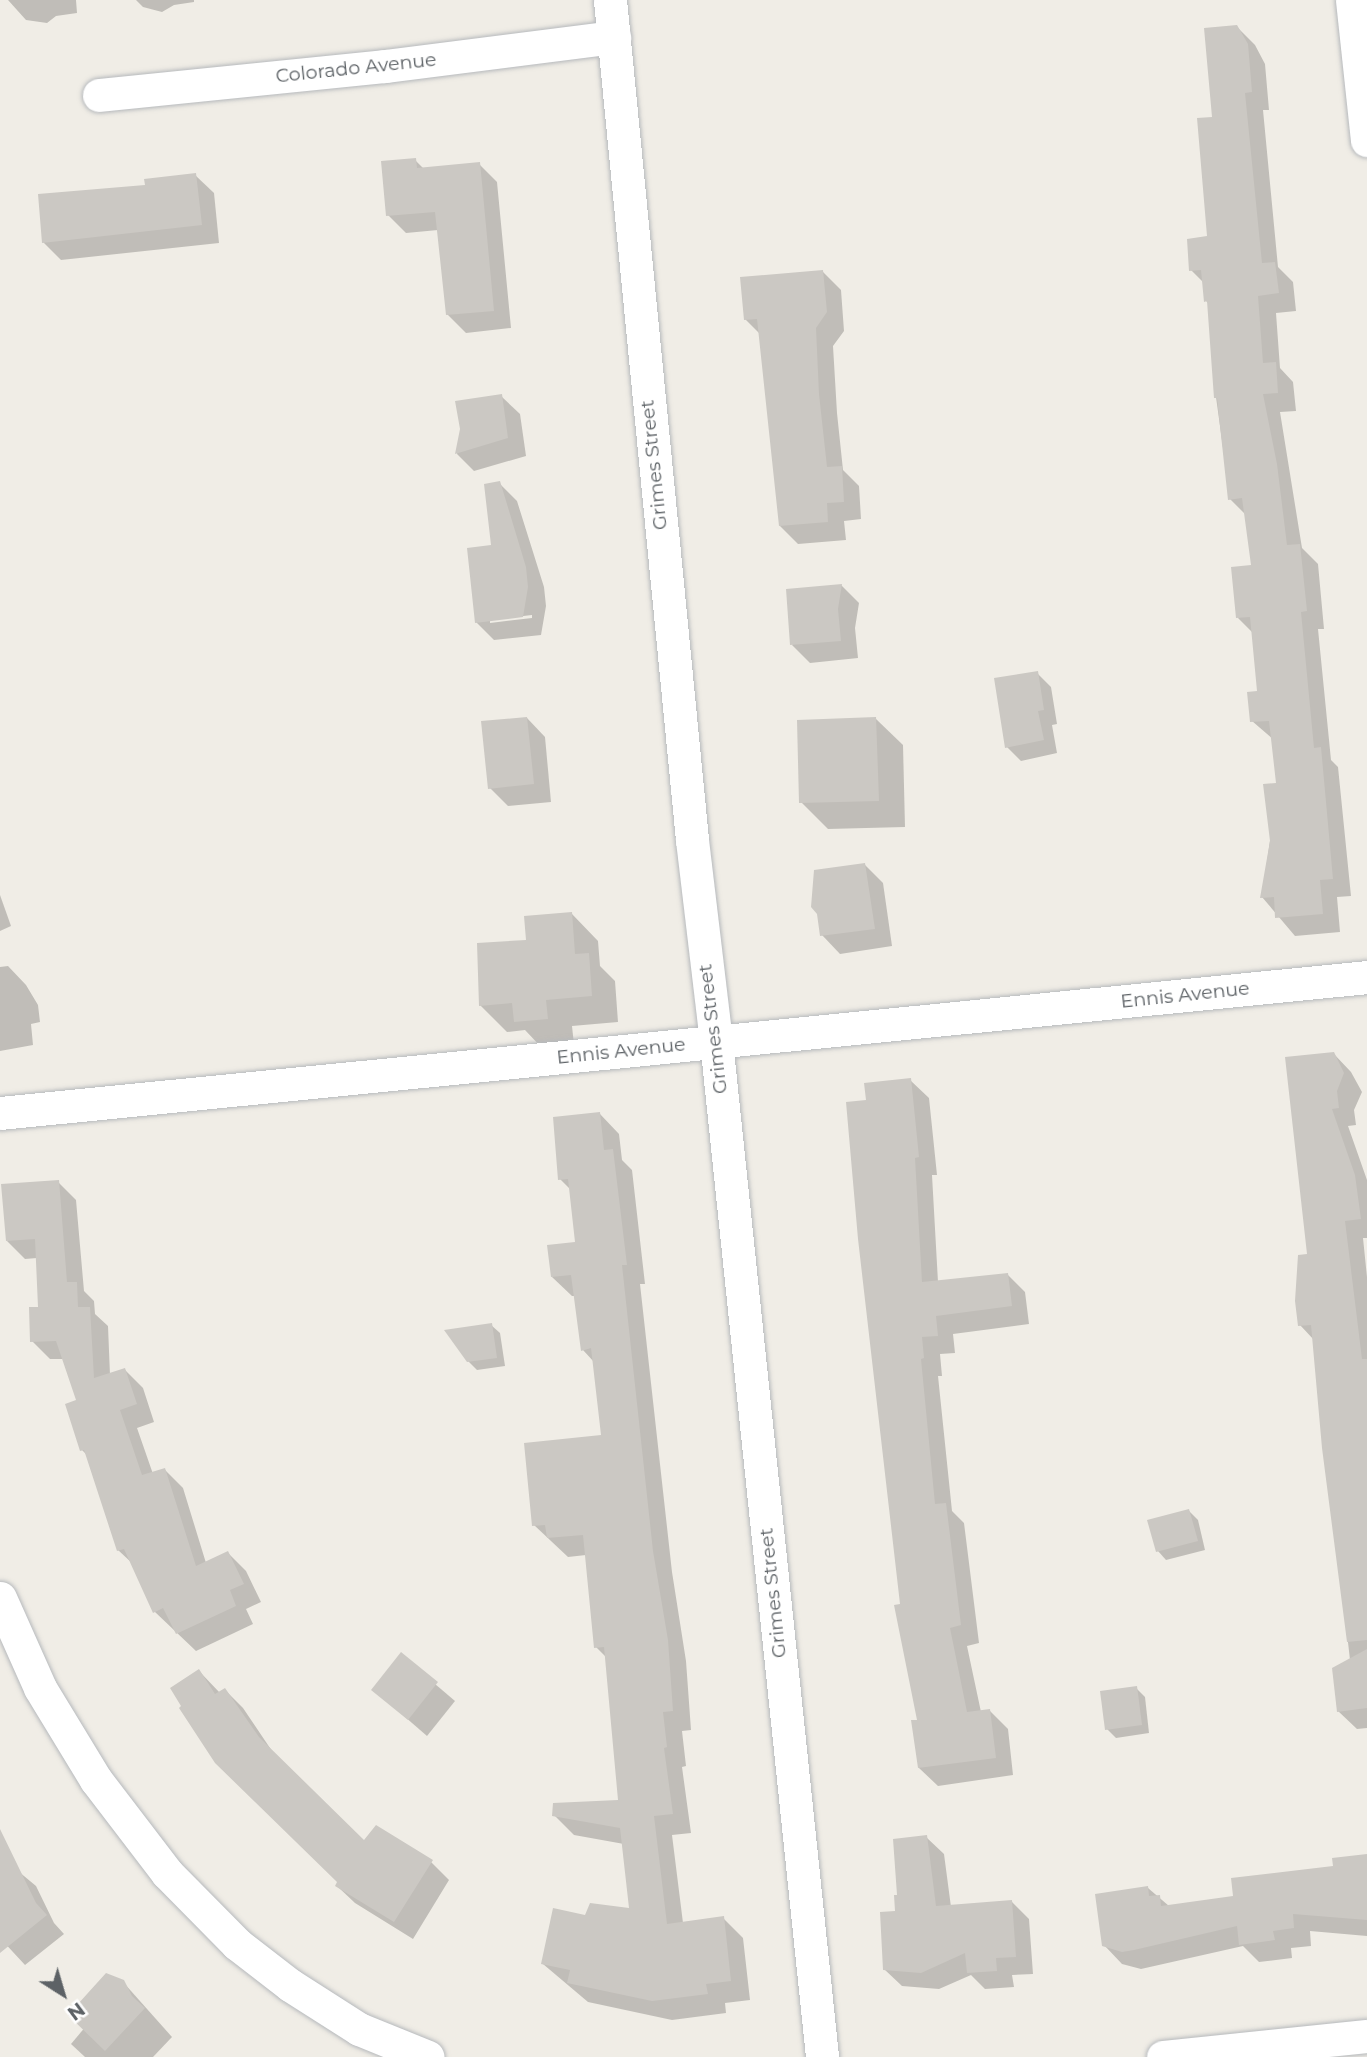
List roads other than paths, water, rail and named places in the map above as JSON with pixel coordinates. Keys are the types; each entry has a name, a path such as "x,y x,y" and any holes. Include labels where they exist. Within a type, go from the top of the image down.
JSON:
{"street":[{"name":"Grimes Street","path":"610,0 651,447 822,2057"},
{"path":"1352,0 1367,140"},
{"name":"Colorado Avenue","path":"99,95 385,66 614,37"},
{"name":"Ennis Avenue","path":"0,1113 1367,977"},
{"path":"0,1598 40,1688 96,1780 167,1873 237,1944 289,1985 359,2029 428,2057"},
{"path":"1163,2057 1367,2036"}]}
